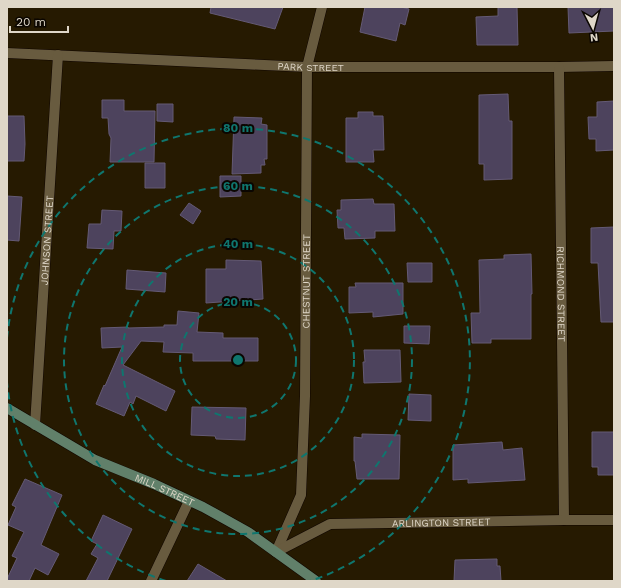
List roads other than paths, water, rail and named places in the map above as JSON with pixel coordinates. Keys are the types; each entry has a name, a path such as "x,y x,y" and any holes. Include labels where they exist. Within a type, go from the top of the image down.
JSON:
{"main road":[{"name":"MILL STREET","path":"7,408 95,460 154,484 203,507 248,532 316,581"}],"street":[{"name":"CHESTNUT STREET","path":"276,552 301,495 305,396 307,67 322,7"},
{"name":"PARK STREET","path":"7,53 307,67 614,66"},
{"name":"JOHNSON STREET","path":"35,425 58,55"},
{"name":"RICHMOND STREET","path":"559,67 564,520"},
{"path":"151,581 189,501"},
{"name":"ARLINGTON STREET","path":"276,552 330,524 614,520"}]}
